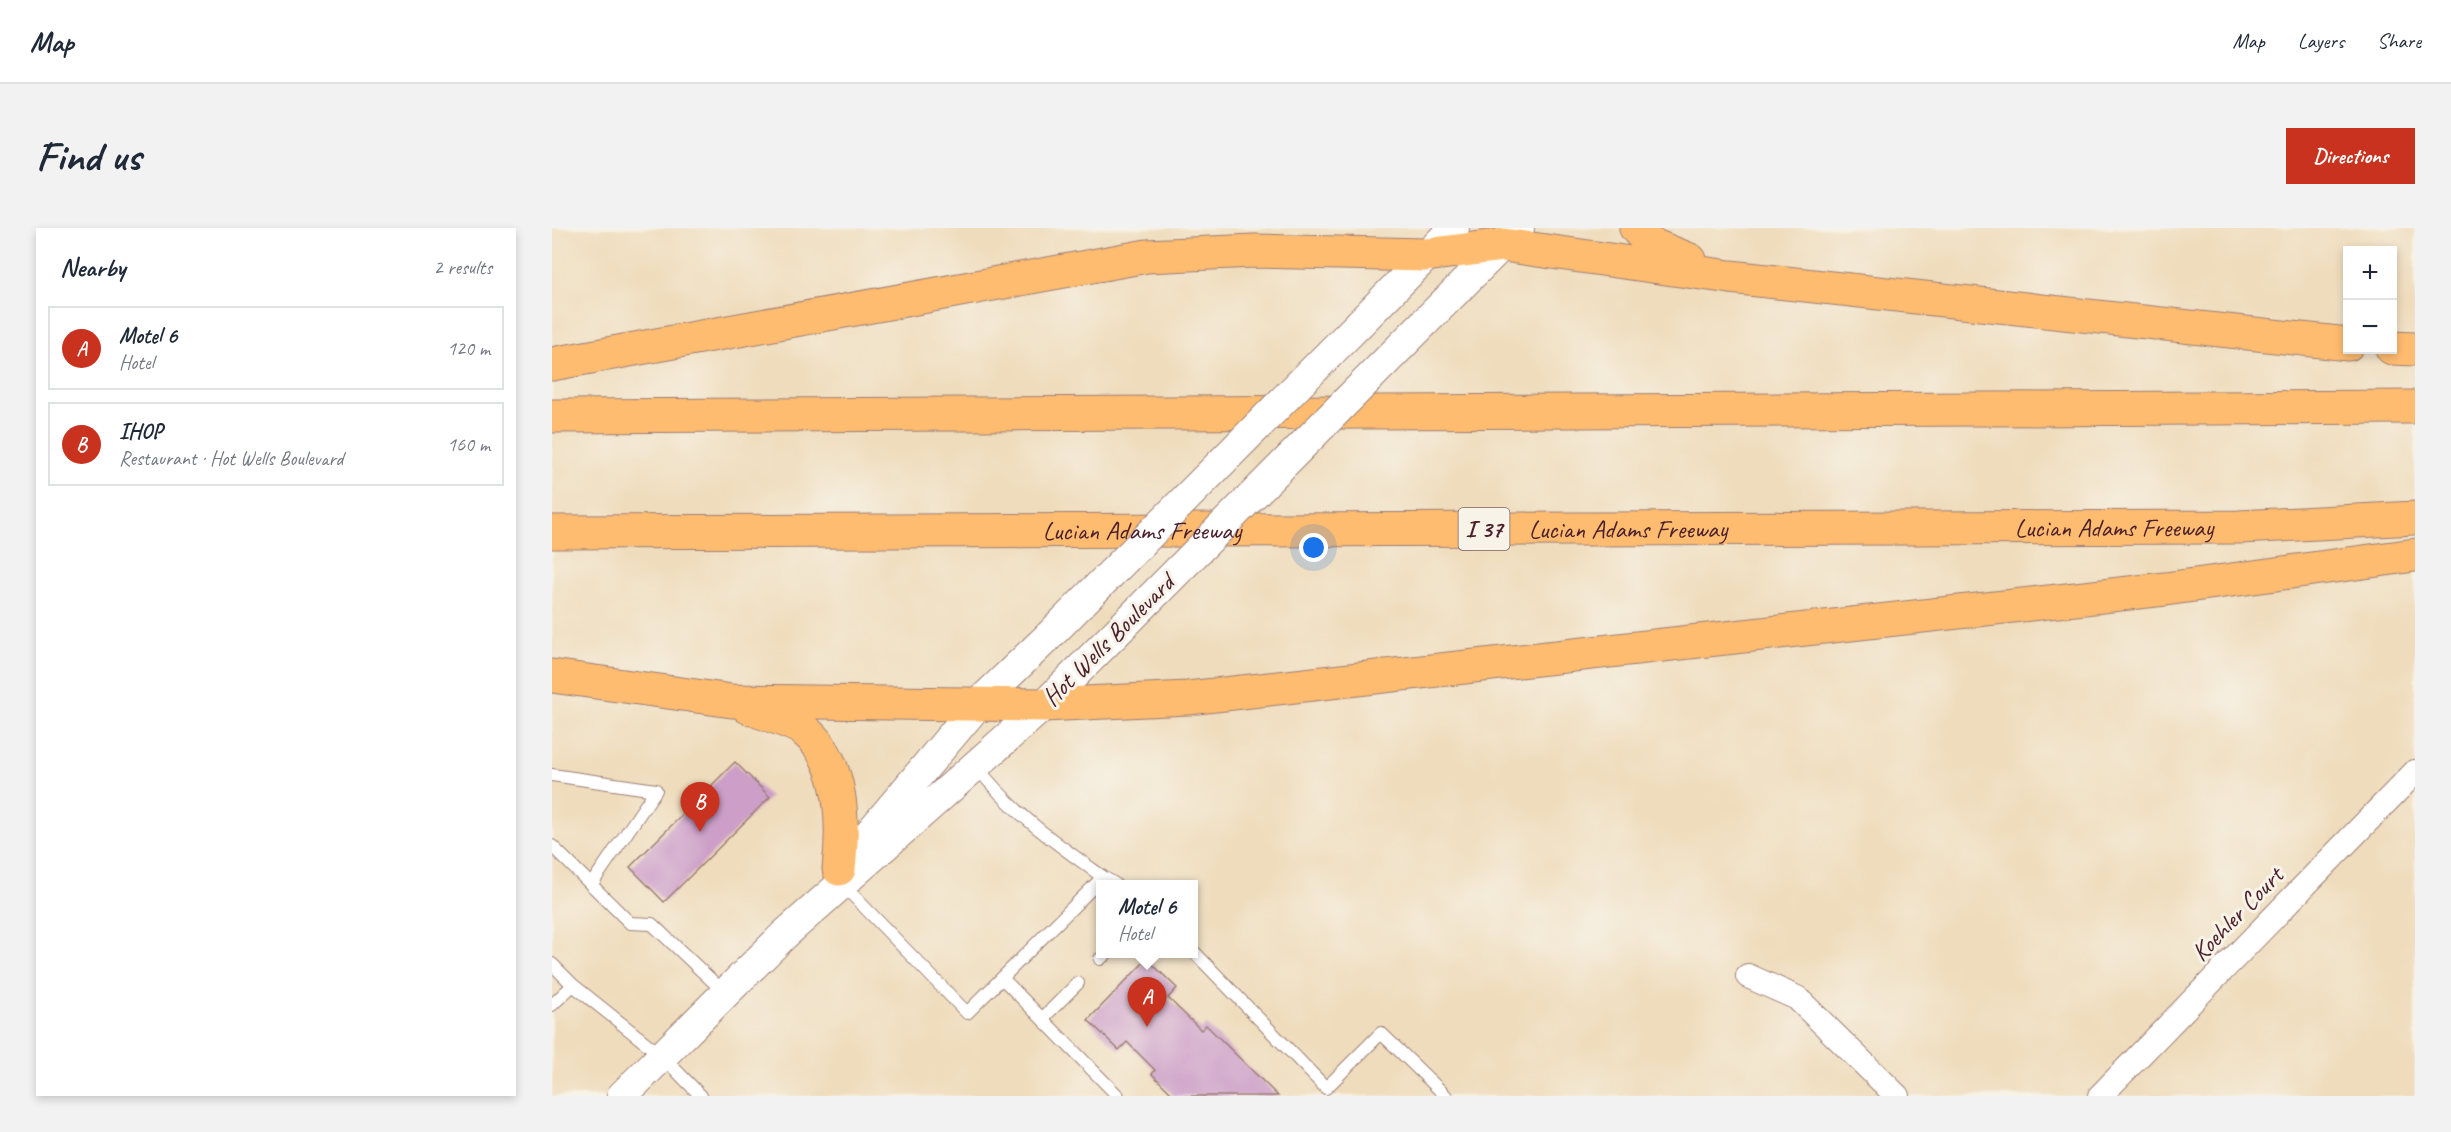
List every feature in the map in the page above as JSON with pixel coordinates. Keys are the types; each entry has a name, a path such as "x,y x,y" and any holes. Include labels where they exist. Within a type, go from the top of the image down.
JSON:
{"highway":[{"path":"1636,228 1650,244 1730,277"},
{"path":"552,364 1147,256 1254,251 1426,255 1511,237 1730,277 2343,343"},
{"path":"2397,348 2415,349"},
{"path":"552,417 2415,407"},
{"name":"Lucian Adams Freeway","path":"552,532 2239,527 2415,518"},
{"path":"552,676 732,701 1044,705 1188,698 2165,589 2415,555"},
{"path":"732,701 804,730 828,759 838,796 842,836 841,876"}],"street":[{"name":"Hot Wells Boulevard","path":"621,1096 841,876 979,704 1454,228"},
{"name":"Hot Wells Boulevard","path":"841,876 975,766 1044,705 1511,237"},
{"name":"Koehler Court","path":"2100,1096 2415,772"},
{"path":"1749,976 1797,998 1897,1096"}],"lane":[{"path":"975,766 990,785 1032,826 1108,880"},
{"path":"552,775 656,790 591,885"},
{"path":"552,846 630,923 652,924 725,993"},
{"path":"841,876 967,1013 1096,884"},
{"path":"1100,880 1103,877"},
{"path":"1198,956 1330,1092 1381,1033 1446,1096"},
{"path":"552,964 573,985 662,1056 701,1096"},
{"path":"1003,979 1118,1096"},
{"path":"1042,1019 1078,983"},
{"path":"552,1005 573,985"}],"building":[{"path":"735,762 770,797 664,902 630,867"},
{"path":"1147,959 1177,988 1168,998 1201,1030 1206,1025 1278,1096 1174,1096 1152,1074 1155,1070 1127,1042 1119,1050 1088,1020"}],"place":[{"name":"IHOP","path":"700,832"},
{"name":"Motel 6","path":"1147,1027"}]}
